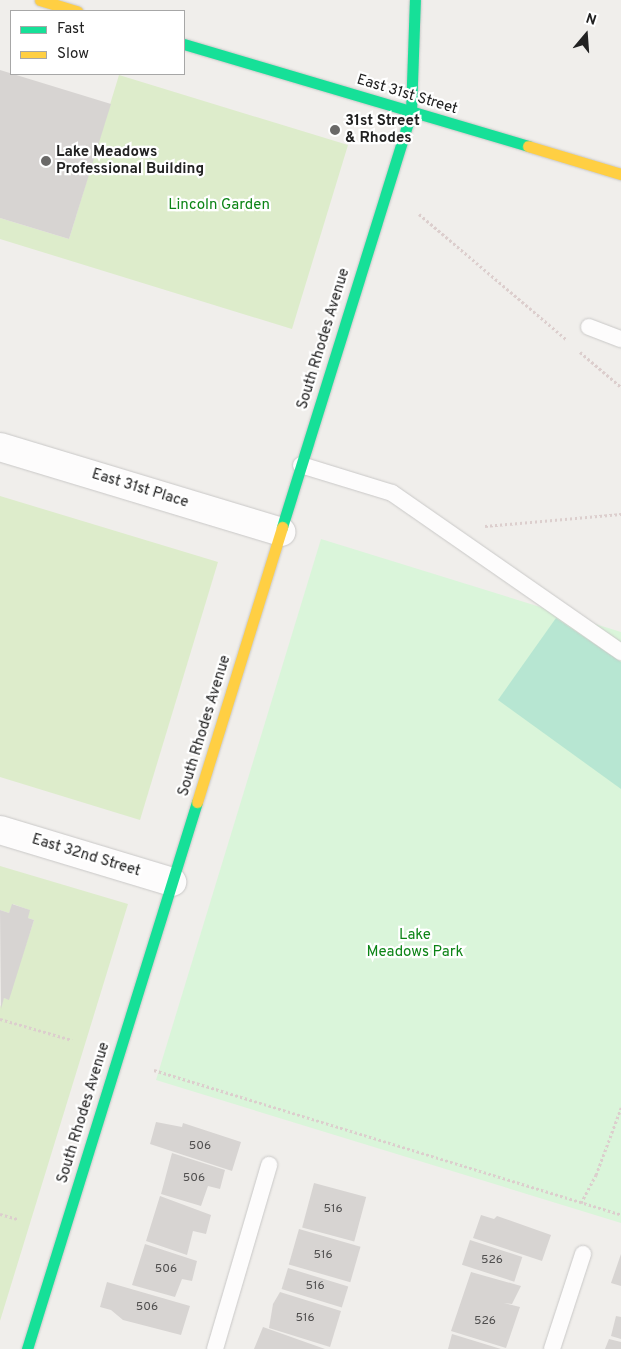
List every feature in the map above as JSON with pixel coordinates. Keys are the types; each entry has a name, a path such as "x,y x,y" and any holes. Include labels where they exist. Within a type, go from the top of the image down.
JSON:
{"street":[{"path":"40,0 74,10"},
{"name":"South Rhodes Avenue","path":"27,1349 411,112 415,0"},
{"name":"East 31st Street","path":"185,44 621,174"},
{"name":"East 31st Place","path":"0,447 281,532"},
{"name":"East 32nd Street","path":"0,830 172,882"}],"lane":[{"path":"589,327 621,339"},
{"path":"301,465 392,493 621,652"},
{"path":"214,1349 269,1165"},
{"path":"552,1349 583,1254"}],"path":[{"path":"419,214 569,342"},
{"path":"576,348 621,387"},
{"path":"475,527 621,514"},
{"path":"0,1019 72,1040"},
{"path":"154,1070 621,1215"},
{"path":"581,1203 596,1175 621,1108"},
{"path":"0,1214 18,1219"}],"green space":[{"name":"Lincoln Garden","path":"119,75 348,145 292,329 0,239 0,218 69,239"},
{"path":"0,496 218,562 140,820 0,777"},
{"name":"Lake Meadows Park","path":"321,539 621,632 621,1223 156,1080"},
{"path":"556,618 621,662 621,789 498,700"},
{"path":"0,866 128,904 0,1321 0,1007 4,998 8,999 34,920 28,918 29,910 13,904 9,913 0,910"}],"building":[{"name":"Lake Meadows Professional Building","path":"0,70 10,73 10,75 16,75 111,104 69,239 0,218"},
{"path":"12,904 30,910 28,918 34,920 9,1000 4,998 1,1009 0,910 9,913"},
{"path":"156,1122 182,1127 183,1123 241,1142 232,1171 150,1144"},
{"path":"172,1153 225,1170 220,1189 208,1186 201,1206 161,1194"},
{"path":"314,1183 366,1197 354,1241 302,1227"},
{"path":"160,1196 211,1215 206,1234 193,1231 187,1255 146,1241"},
{"path":"481,1215 494,1219 497,1216 551,1235 542,1261 473,1238"},
{"path":"299,1229 361,1247 350,1282 289,1265"},
{"path":"470,1240 522,1257 514,1282 462,1265"},
{"path":"145,1244 197,1261 192,1281 182,1279 175,1297 132,1285"},
{"path":"621,1254 621,1286 611,1283"},
{"path":"288,1268 348,1286 342,1307 282,1289"},
{"path":"471,1272 521,1286 512,1304 504,1303 520,1307 506,1348 451,1331"},
{"path":"107,1282 190,1306 181,1335 123,1320 111,1310 100,1307"},
{"path":"280,1292 341,1311 330,1347 269,1328 273,1304"},
{"path":"616,1316 621,1317 621,1339 611,1336"},
{"path":"263,1327 325,1349 254,1349"},
{"path":"452,1334 501,1349 448,1349"},
{"path":"609,1339 621,1342 621,1349 605,1349"}],"traffic: fast":[{"path":"282,527 411,112 415,0"},
{"path":"185,44 528,146"},
{"path":"27,1349 197,802"}],"traffic: slow":[{"path":"40,0 74,10"},
{"path":"528,146 621,174"},
{"path":"197,802 282,527"}],"place":[{"name":"31st Street & Rhodes","path":"335,130"},
{"name":"Lake Meadows Professional Building","path":"46,161"}]}
